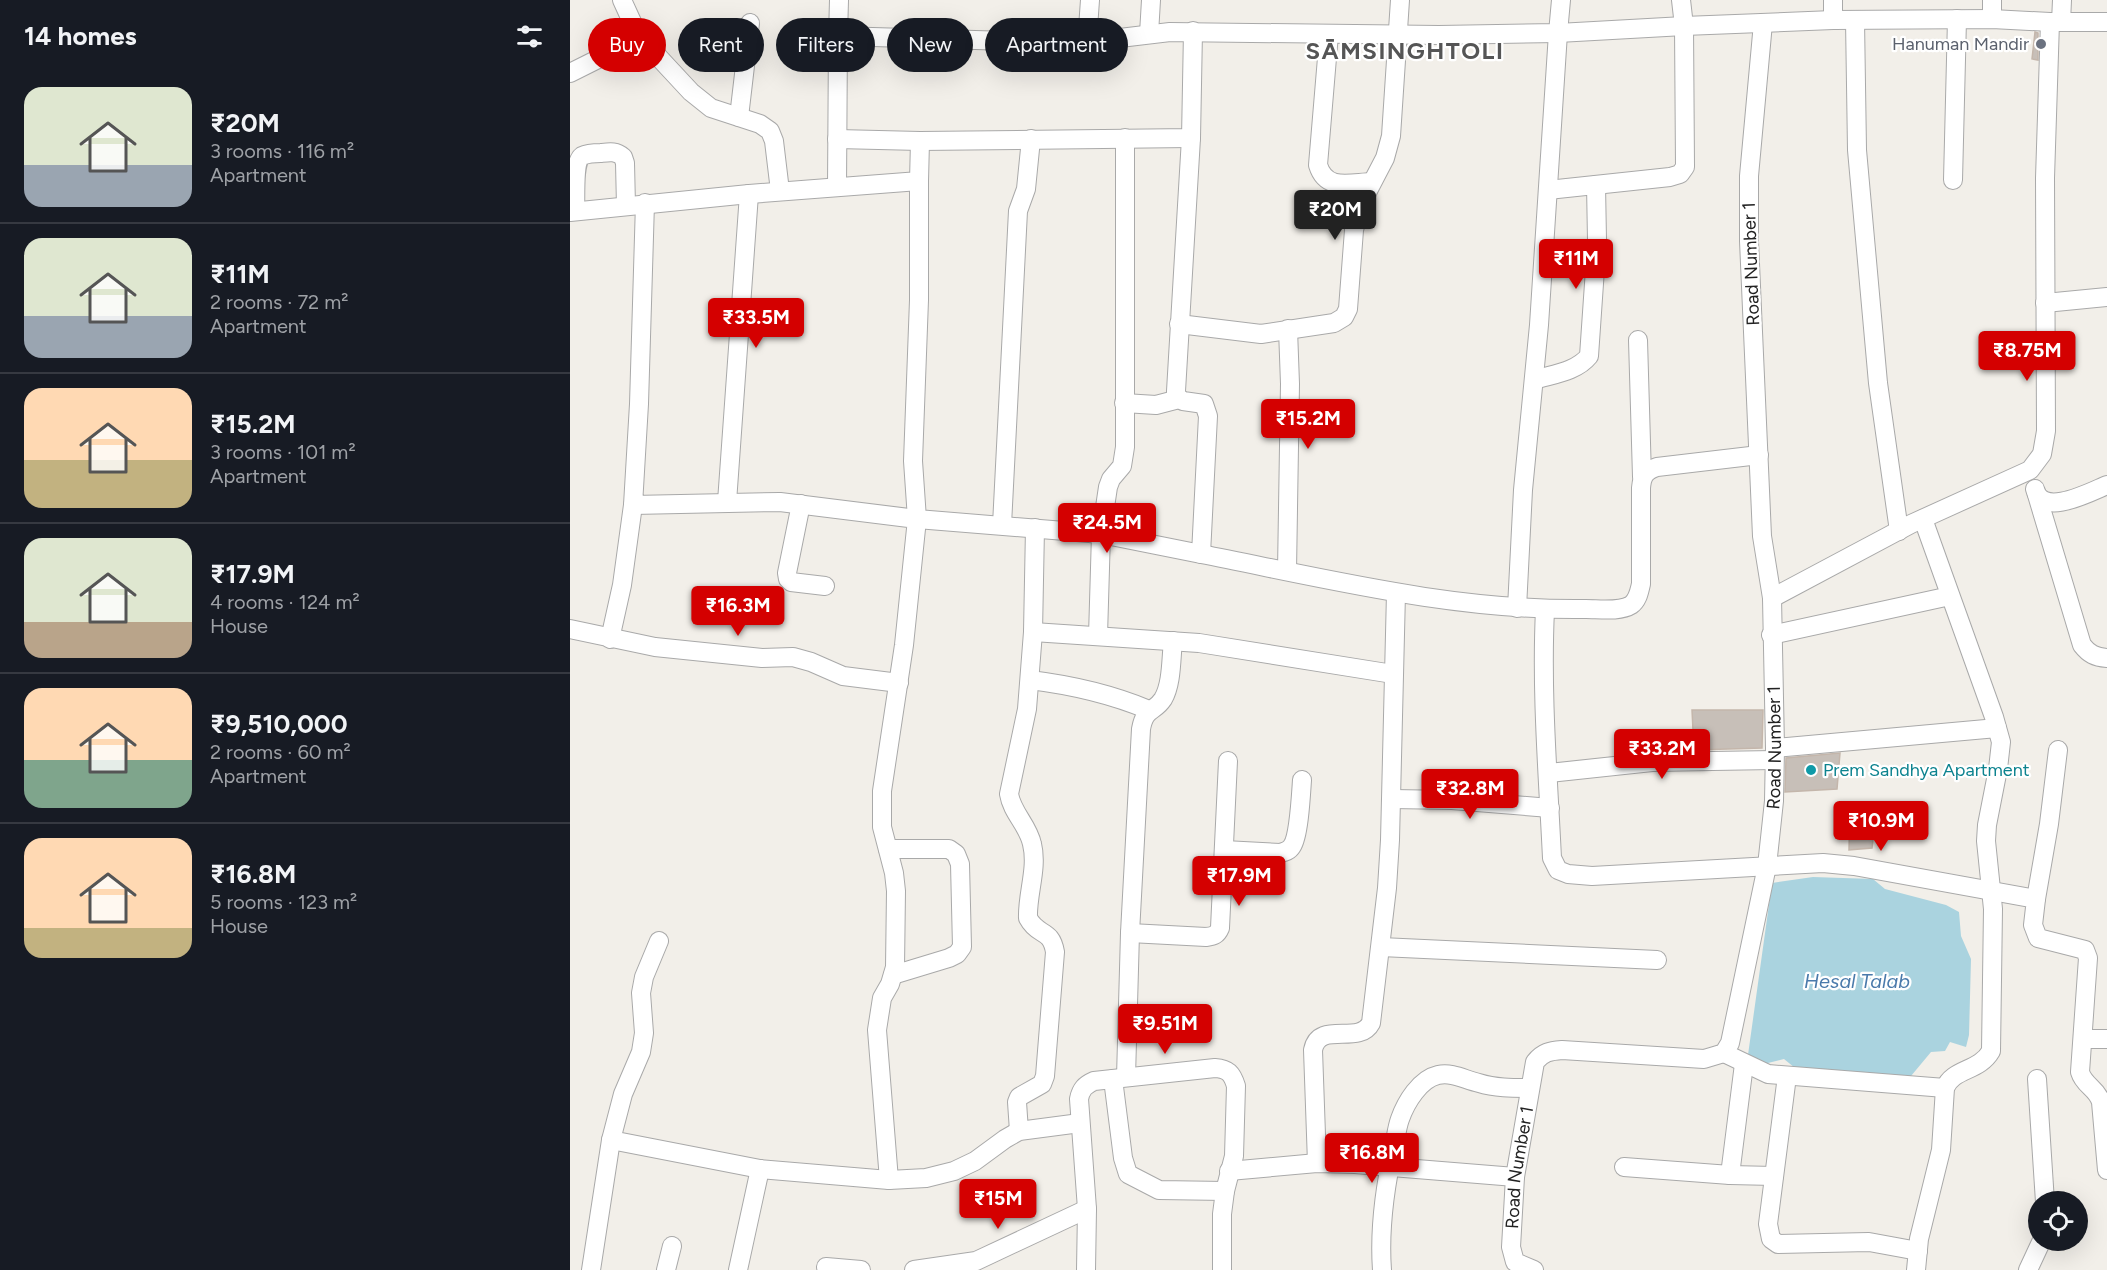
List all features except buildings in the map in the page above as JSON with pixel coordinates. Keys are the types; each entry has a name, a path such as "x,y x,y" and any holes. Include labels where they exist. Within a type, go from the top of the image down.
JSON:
{"street":[{"path":"622,0 630,18"},
{"path":"838,18 839,0"},
{"path":"1089,18 1090,0"},
{"path":"1149,34 1151,0"},
{"path":"1179,324 1262,334 1334,323 1344,317 1348,309 1354,230 1361,204 1385,158 1391,136 1400,0"},
{"path":"1517,608 1523,489 1534,380 1557,33 1562,0"},
{"path":"1548,190 1670,177 1680,174 1685,167 1684,26 1681,0"},
{"path":"1833,0 1833,20"},
{"path":"1992,0 1992,19"},
{"path":"1772,598 1923,519 2030,470 2042,454 2046,431 2045,178 2055,22 2062,0"},
{"path":"1953,180 1957,19"},
{"path":"1128,37 1193,31 1399,35 1557,33 1833,20 1992,19 2107,22"},
{"path":"1855,20 1857,150 1878,384 1899,531"},
{"name":"Road Number 1","path":"1534,1270 1515,1266 1511,1247 1515,1177 1535,1062 1549,1051 1562,1050 1704,1059 1724,1053 1730,1042 1767,867 1773,801 1774,754 1772,598 1762,536 1749,241 1749,176 1762,23"},
{"path":"1179,399 1176,391 1191,138 1193,31"},
{"path":"1329,34 1318,165 1327,181 1336,184 1371,182"},
{"path":"875,37 985,40"},
{"path":"570,73 588,64"},
{"path":"666,65 691,92 711,108 760,124 770,131 774,141 780,191"},
{"path":"739,117 744,72"},
{"path":"837,187 838,72"},
{"path":"1098,636 1101,534 1108,488 1111,479 1122,466 1124,458 1125,138"},
{"path":"837,140 1191,138"},
{"path":"1002,525 1018,211 1026,189 1031,139"},
{"path":"890,1180 877,1030 882,998 893,975 897,945 896,891 881,820 882,791 899,683 917,519 913,461 919,289 920,141"},
{"path":"626,206 623,157 614,152 583,155 576,167 573,212 626,206 645,203 919,181"},
{"path":"1534,380 1573,369 1584,363 1589,356 1597,240 1596,185"},
{"path":"727,502 749,194"},
{"path":"610,639 622,585 633,506 639,404 645,203"},
{"path":"2045,303 2107,297"},
{"path":"1287,571 1290,384 1288,329"},
{"path":"633,506 780,502 917,519 1101,534 1396,593 1545,610 1618,608 1631,605 1638,596 1641,584 1642,477 1638,340"},
{"path":"1124,403 1156,405 1179,399 1204,404 1208,416 1201,554"},
{"path":"1642,477 1647,471 1657,467 1759,455"},
{"path":"2030,470 2082,645 2088,653 2107,658"},
{"path":"2037,495 2044,502 2057,504 2107,486"},
{"path":"801,504 787,573 788,579 791,582 825,586"},
{"path":"1916,1270 1920,1232 1941,1150 1945,1088 1948,1081 1986,1060 1991,1052 1993,909 1987,825 2001,742 1923,519"},
{"path":"1019,1131 1017,1102 1019,1097 1042,1084 1045,1076 1055,952 1053,941 1048,934 1032,927 1028,918 1033,874 1033,845 1028,831 1011,806 1009,794 1023,735 1030,680 1035,528"},
{"path":"1317,1163 1314,1042 1326,1034 1353,1033 1368,1029 1371,1023 1388,888 1396,593"},
{"path":"1771,635 1950,596"},
{"path":"1545,610 1542,661 1552,858 1558,870 1568,874 1592,876 1823,863 1854,866 2036,899"},
{"path":"570,629 610,639 667,648 762,658 793,657 843,676 899,683"},
{"path":"1033,633 1173,641 1276,654 1393,674"},
{"path":"1173,641 1166,693 1162,701 1149,710 1143,718 1141,729 1120,1078 1123,1158 1128,1174 1159,1190 1224,1191"},
{"path":"1030,680 1091,691 1149,710"},
{"path":"1549,773 1652,762 1774,754 1997,728"},
{"path":"2058,750 2033,925 2038,938 2085,950 2088,958 2080,1072 2083,1080 2099,1094 2107,1170"},
{"path":"1130,933 1213,937 1220,928 1228,761"},
{"path":"1224,850 1280,853 1288,851 1293,846 1295,837 1302,780"},
{"path":"1392,799 1452,800 1550,808"},
{"path":"888,849 949,849 956,854 960,864 962,947 957,954 949,958 893,975"},
{"path":"591,1270 611,1140 624,1094 641,1052 644,1033 641,993 644,977 658,941"},
{"path":"1381,947 1657,960"},
{"path":"2083,1039 2107,1039"},
{"path":"1724,1053 1768,1074 1945,1088"},
{"path":"1730,1175 1744,1064"},
{"path":"1086,1270 1087,1209 1080,1123 1081,1092 1086,1084 1215,1068 1227,1069 1233,1075 1236,1086 1236,1139 1234,1156 1224,1191 1222,1270"},
{"path":"1382,1270 1382,1233 1389,1168 1400,1119 1411,1096 1425,1082 1438,1075 1456,1075 1478,1083 1500,1087 1529,1088"},
{"path":"1787,1076 1774,1176 1769,1231 1771,1239 1778,1244 1869,1242 1918,1251"},
{"path":"2037,1079 2044,1191"},
{"path":"611,1140 760,1169 890,1180 926,1178 954,1170 975,1161 1019,1131 1080,1123"},
{"path":"1229,1171 1317,1163 1515,1177"},
{"path":"1624,1167 1774,1176"},
{"path":"738,1270 760,1169"},
{"path":"914,1270 975,1265 1087,1209"},
{"path":"666,1270 672,1246"},
{"path":"2028,1270 2037,1251"},
{"path":"826,1267 861,1270"}],"water":[{"name":"Hesal Talab","path":"1813,877 1873,879 1885,889 1946,905 1959,912 1961,936 1971,959 1969,1035 1966,1047 1950,1042 1945,1051 1931,1052 1906,1082 1800,1072 1784,1059 1764,1064 1748,1055 1772,883"}],"place":[{"name":"Hanuman Mandir","path":"2041,44"},
{"name":"Prem Sandhya Apartment","path":"1811,770"}],"district":[{"name":"SĀMSINGHTOLI","path":"1405,50"}]}
